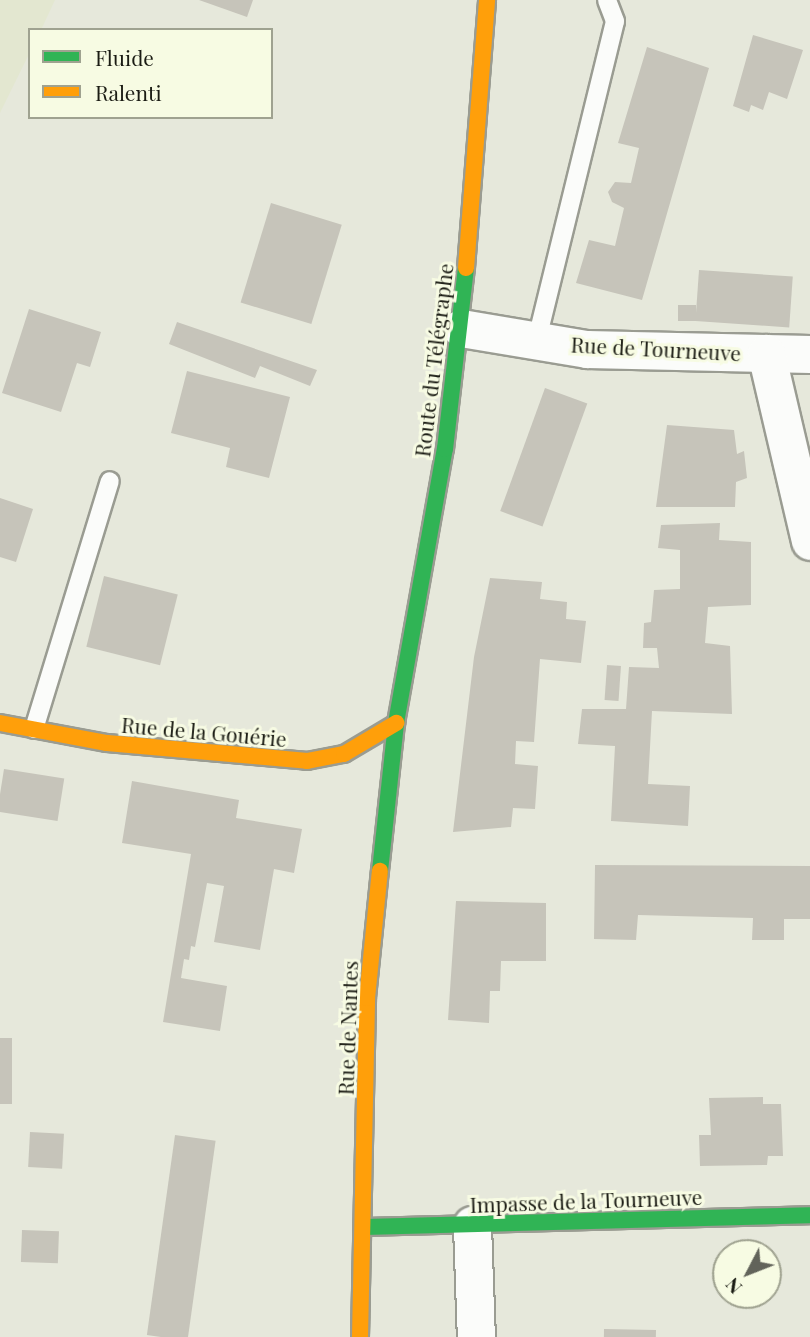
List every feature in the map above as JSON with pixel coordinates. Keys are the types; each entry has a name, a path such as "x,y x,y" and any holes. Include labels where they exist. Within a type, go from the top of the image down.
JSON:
{"main road":[{"name":"Route du Télégraphe","path":"396,723 445,449 461,328 487,0"},
{"name":"Rue de la Gouérie","path":"0,723 107,743 307,761 344,754 396,723"},
{"name":"Rue de Nantes","path":"360,1337 367,998 396,723"},
{"name":"Impasse de la Tourneuve","path":"363,1227 810,1215"}],"street":[{"name":"Rue de Tourneuve","path":"461,328 587,349 810,354"},
{"path":"766,353 810,541"},
{"path":"472,1225 476,1337"}],"lane":[{"path":"537,339 615,21 607,0"},
{"path":"34,729 110,481"}],"shaded area":[{"path":"0,0 55,0 42,28 28,28 28,56 0,113"}],"building":[{"path":"199,0 253,0 247,17"},
{"path":"753,35 803,50 787,99 769,92 763,110 751,105 749,112 733,106"},
{"path":"647,47 709,68 642,300 576,283 589,240 615,246 624,208 612,202 608,192 615,182 631,183 639,148 618,143"},
{"path":"271,203 342,225 311,324 241,302"},
{"path":"699,270 793,277 789,327 695,321"},
{"path":"678,305 696,305 696,321 678,321"},
{"path":"29,309 101,332 90,367 77,363 61,412 2,393"},
{"path":"177,322 317,370 310,386 260,366 255,378 169,344"},
{"path":"187,371 290,397 269,478 226,467 230,448 171,433"},
{"path":"545,388 587,403 542,526 500,511"},
{"path":"667,425 734,430 737,454 744,451 747,478 736,482 735,507 656,507"},
{"path":"0,498 33,509 16,562 0,557"},
{"path":"720,523 719,540 751,542 751,605 708,607 705,643 730,646 732,714 652,711 648,784 690,786 688,826 611,821 615,746 578,744 582,709 626,709 629,667 659,668 657,648 643,648 644,623 651,622 654,590 680,589 680,550 658,548 661,525"},
{"path":"104,576 178,594 160,665 86,647"},
{"path":"490,578 542,582 540,599 567,602 566,619 586,621 581,663 540,659 534,742 516,741 515,764 538,766 535,809 513,808 511,827 453,832 474,657"},
{"path":"607,665 621,666 619,701 605,700"},
{"path":"4,769 64,779 58,821 0,812"},
{"path":"132,781 239,800 236,818 302,829 294,873 274,869 260,950 214,942 224,886 207,883 195,947 191,946 189,960 184,959 181,978 227,986 220,1031 163,1022 191,854 122,843"},
{"path":"595,865 810,866 810,919 784,919 784,940 752,940 753,918 638,915 636,940 594,939"},
{"path":"456,901 546,903 546,961 501,961 500,991 490,991 489,1023 448,1020"},
{"path":"0,1038 12,1038 12,1104 0,1104"},
{"path":"763,1097 763,1104 781,1104 783,1156 768,1156 767,1165 700,1166 699,1135 711,1135 709,1098"},
{"path":"30,1132 64,1134 62,1169 28,1167"},
{"path":"175,1135 216,1141 188,1337 147,1335"},
{"path":"22,1230 59,1231 58,1263 21,1262"},
{"path":"604,1329 656,1330 656,1337 604,1337"}],"traffic: fast":[{"path":"380,871 396,723 445,449 466,268"},
{"path":"363,1227 810,1215"}],"traffic: slow":[{"path":"466,268 487,0"},
{"path":"0,723 107,743 307,761 344,754 396,723"},
{"path":"360,1337 367,998 380,871"}]}
